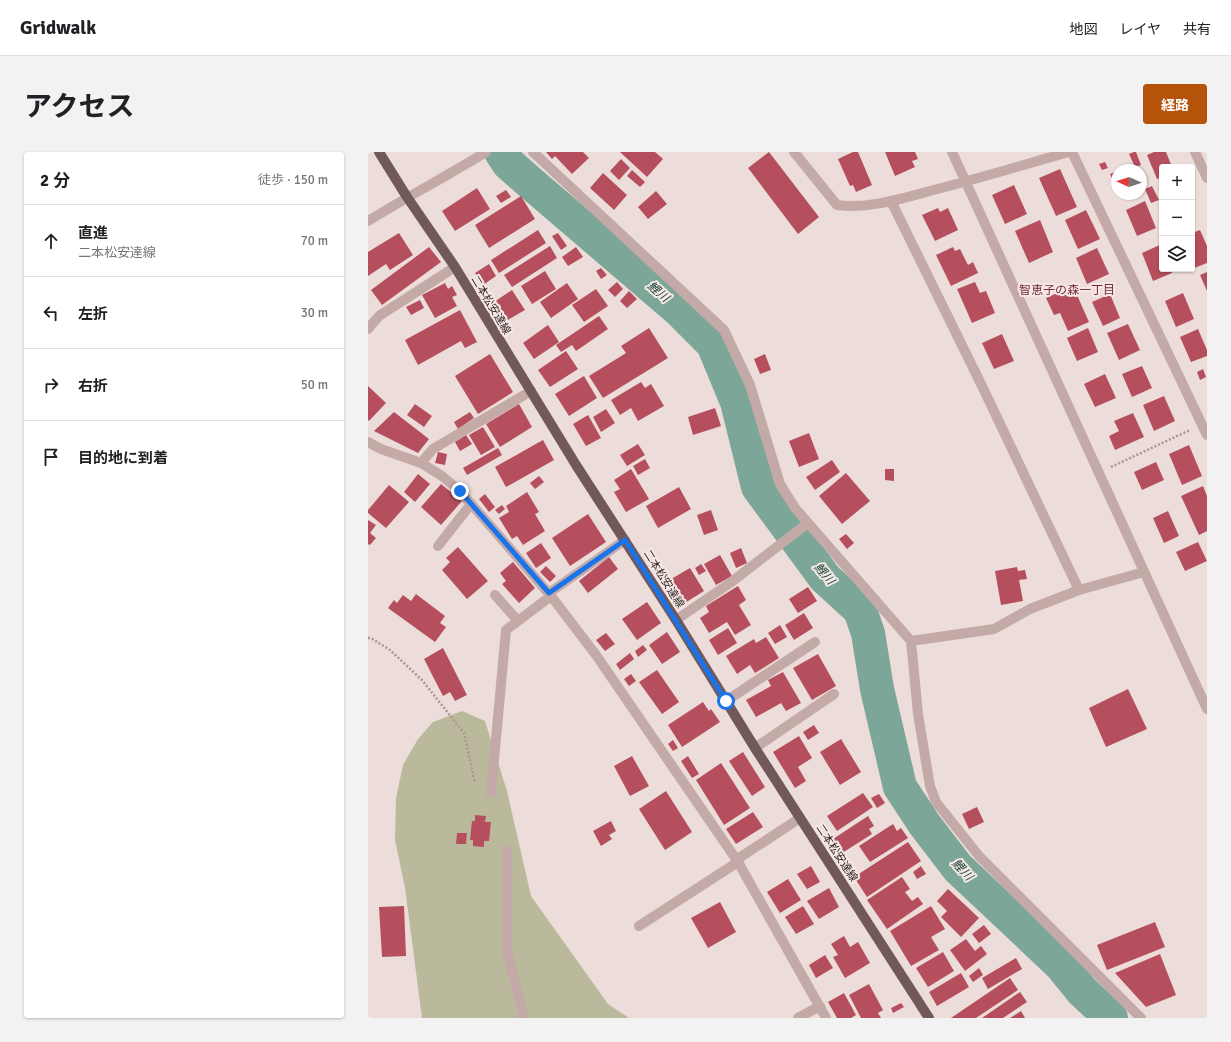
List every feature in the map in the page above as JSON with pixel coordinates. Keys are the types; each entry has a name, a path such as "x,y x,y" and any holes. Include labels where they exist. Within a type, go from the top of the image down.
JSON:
{"main road":[{"name":"二本松安達線","path":"379,152 454,267 576,465 676,620 755,748 929,1018"}],"street":[{"path":"368,221 486,152"},
{"path":"533,152 724,330 750,385 780,484 806,525 911,641 918,714 930,786 936,802 979,856 1141,1018"},
{"path":"794,152 837,205 847,206 883,203 965,182 1071,152 1205,424 1207,435"},
{"path":"952,152 1207,708"},
{"path":"1195,152 1207,178"},
{"path":"891,201 1079,590"},
{"path":"368,329 379,316 454,267"},
{"path":"421,463 433,449 531,391"},
{"path":"368,442 381,449 421,463 460,491 550,595 596,656 737,861 826,1018"},
{"path":"438,546 471,504"},
{"path":"676,620 730,583 806,525"},
{"path":"491,793 506,630 550,595 625,540"},
{"path":"911,641 994,629 1030,609 1079,590 1144,572"},
{"path":"495,595 518,621"},
{"path":"726,701 815,642"},
{"path":"755,748 834,694"},
{"path":"639,926 800,818"},
{"path":"507,850 507,952 524,1018"},
{"path":"798,1018 820,1006"}],"path":[{"path":"1098,473 1205,424"},
{"path":"368,638 371,638 390,650 422,680 464,733 475,784"}],"green space":[{"path":"462,711 485,721 507,791 531,896 608,1004 629,1018 422,1018 405,888 395,840 396,798 403,765 418,739 433,722"}],"building":[{"path":"546,152 583,152 589,158 572,174 555,156 552,159"},
{"path":"620,152 655,152 663,159 647,177"},
{"path":"769,152 819,217 798,234 748,168"},
{"path":"853,152 858,152 872,185 856,192 853,185 850,186 838,159"},
{"path":"885,152 915,152 918,159 912,161 915,167 895,176"},
{"path":"1136,152 1141,164 1134,164 1129,154"},
{"path":"1154,152 1166,152 1171,164 1159,164 1159,178 1157,179 1147,155"},
{"path":"621,159 630,168 619,180 610,171"},
{"path":"1105,162 1108,168 1102,170 1099,164"},
{"path":"1060,169 1077,207 1056,216 1039,178"},
{"path":"632,170 645,182 640,187 627,176"},
{"path":"603,173 627,195 614,210 590,188"},
{"path":"1014,185 1027,214 1005,224 992,195"},
{"path":"1152,186 1159,200 1151,203 1147,194 1147,188"},
{"path":"477,188 490,209 455,231 442,211"},
{"path":"506,190 511,197 501,203 496,196"},
{"path":"656,191 667,204 648,219 638,207"},
{"path":"521,196 535,219 489,248 475,225"},
{"path":"1145,201 1156,228 1137,236 1126,210"},
{"path":"938,208 940,212 948,208 958,230 935,241 922,215"},
{"path":"1086,210 1100,239 1078,249 1065,220"},
{"path":"1040,220 1053,252 1029,263 1015,231"},
{"path":"538,230 546,243 499,273 491,260"},
{"path":"1200,230 1207,246 1207,263 1195,268 1195,236 1195,232"},
{"path":"399,233 413,255 390,270 386,264 368,276 368,252"},
{"path":"558,233 567,246 561,250 552,236"},
{"path":"1159,245 1159,272 1172,273 1153,281 1142,253"},
{"path":"550,246 557,258 512,287 504,275"},
{"path":"429,247 441,262 382,305 371,290"},
{"path":"576,247 583,257 568,266 562,257"},
{"path":"953,247 955,251 960,249 968,265 973,262 978,273 951,286 936,255"},
{"path":"1097,248 1109,274 1087,284 1076,258"},
{"path":"489,264 496,276 483,285 475,273"},
{"path":"601,268 607,275 601,279 596,271"},
{"path":"545,271 556,289 532,304 521,286"},
{"path":"1207,272 1207,291 1200,275"},
{"path":"617,282 623,289 615,297 608,290"},
{"path":"975,282 980,293 986,291 995,313 972,323 957,289"},
{"path":"445,283 448,289 452,286 457,295 452,297 457,306 435,318 422,295"},
{"path":"567,283 578,299 551,318 540,302"},
{"path":"1073,286 1089,322 1068,331 1060,313 1054,315 1046,298"},
{"path":"596,289 608,306 584,322 572,305"},
{"path":"512,290 525,310 506,321 494,302"},
{"path":"629,291 637,299 627,308 620,301"},
{"path":"1183,293 1194,319 1176,327 1165,301"},
{"path":"1110,294 1120,318 1103,326 1092,302"},
{"path":"420,300 424,308 411,315 406,307"},
{"path":"460,310 477,342 465,348 461,341 418,365 405,340"},
{"path":"599,316 608,329 576,351 572,345 561,352 556,345"},
{"path":"1128,324 1140,350 1119,360 1107,333"},
{"path":"548,325 559,342 534,359 523,343"},
{"path":"649,328 668,358 603,398 589,376 626,353 621,346"},
{"path":"1088,328 1098,352 1077,361 1067,338"},
{"path":"1198,329 1207,350 1207,356 1191,362 1180,337"},
{"path":"1002,334 1014,361 994,369 982,343"},
{"path":"566,351 578,369 550,387 538,370"},
{"path":"490,354 513,392 478,414 455,376"},
{"path":"765,354 771,370 760,374 754,359"},
{"path":"1142,366 1152,388 1132,397 1122,374"},
{"path":"1203,369 1206,377 1200,380 1197,372"},
{"path":"1105,374 1116,398 1095,407 1084,384"},
{"path":"584,376 597,398 569,416 555,394"},
{"path":"641,382 645,388 651,384 664,406 638,421 631,408 620,415 611,400"},
{"path":"368,386 386,403 369,421 368,420"},
{"path":"1164,396 1175,421 1154,431 1143,405"},
{"path":"415,404 432,416 424,427 407,415"},
{"path":"519,404 532,427 500,447 486,424"},
{"path":"715,408 721,426 693,435 688,417"},
{"path":"606,409 615,423 601,432 593,417"},
{"path":"394,412 429,439 418,453 374,431"},
{"path":"470,412 474,418 458,429 454,422"},
{"path":"1133,413 1144,437 1115,450 1109,436 1119,431 1114,421"},
{"path":"588,415 601,438 586,446 573,424"},
{"path":"483,427 495,447 481,455 469,435"},
{"path":"809,433 819,459 799,467 789,441"},
{"path":"466,435 472,444 460,451 455,442"},
{"path":"543,440 554,460 506,487 495,467"},
{"path":"638,444 645,455 627,466 620,455"},
{"path":"1189,445 1202,476 1182,485 1169,454"},
{"path":"498,448 502,455 467,475 463,468"},
{"path":"438,452 447,454 445,465 435,463"},
{"path":"645,459 650,468 638,475 633,466"},
{"path":"832,460 840,472 815,490 806,477"},
{"path":"1156,462 1164,480 1142,490 1134,472"},
{"path":"631,469 649,499 626,512 614,492 620,489 614,480"},
{"path":"885,469 894,469 894,481 885,480"},
{"path":"846,473 870,501 842,524 819,496"},
{"path":"418,474 430,484 415,502 404,492"},
{"path":"539,476 544,482 535,489 530,483"},
{"path":"441,484 462,501 441,525 421,507"},
{"path":"389,485 409,502 386,528 368,513 368,510"},
{"path":"1203,486 1207,496 1207,531 1199,535 1181,496"},
{"path":"679,487 691,509 658,528 646,506"},
{"path":"527,492 539,512 535,514 545,531 523,545 517,536 512,539 499,518 509,512 506,506"},
{"path":"485,494 495,507 489,512 479,499"},
{"path":"502,505 505,509 499,514 495,510"},
{"path":"711,510 718,530 704,535 697,515"},
{"path":"1168,511 1179,536 1164,543 1153,518"},
{"path":"588,514 606,542 570,566 552,538"},
{"path":"368,520 376,525 370,533 376,538 370,545 368,544"},
{"path":"846,534 854,543 847,549 839,539"},
{"path":"1198,542 1207,561 1185,571 1176,552"},
{"path":"541,543 551,558 536,568 526,553"},
{"path":"458,547 488,581 467,599 442,570 450,562 446,558"},
{"path":"741,548 747,563 736,568 730,553"},
{"path":"720,555 732,576 716,585 704,564"},
{"path":"609,557 618,569 588,593 579,581"},
{"path":"513,562 535,588 519,603 502,584 506,581 500,573"},
{"path":"701,564 706,571 699,575 695,568"},
{"path":"546,566 556,576 550,582 540,572"},
{"path":"1017,567 1018,571 1025,570 1027,579 1019,580 1023,601 1001,605 995,571"},
{"path":"690,568 704,591 680,606 666,582"},
{"path":"738,586 746,600 739,605 751,625 735,635 727,622 709,633 700,618 709,612 706,606"},
{"path":"808,587 817,601 798,613 789,599"},
{"path":"416,594 445,616 440,623 446,627 435,642 388,608 394,600 397,603 403,595 411,601"},
{"path":"647,602 661,623 637,640 622,619"},
{"path":"804,613 813,628 794,640 785,625"},
{"path":"780,625 787,637 775,644 768,633"},
{"path":"728,628 737,643 718,655 709,640"},
{"path":"667,632 680,652 662,664 649,645"},
{"path":"606,633 615,644 605,651 596,640"},
{"path":"766,637 779,658 755,673 750,665 737,674 726,656 754,639 756,643"},
{"path":"643,645 647,650 638,657 635,651"},
{"path":"443,648 467,695 455,701 450,692 443,696 424,659"},
{"path":"630,653 634,659 620,670 616,664"},
{"path":"818,654 836,686 812,700 793,668"},
{"path":"657,670 679,702 662,714 639,682"},
{"path":"783,672 801,703 786,711 781,703 756,717 746,700 771,686 768,680"},
{"path":"631,674 636,681 629,686 624,679"},
{"path":"1128,689 1147,729 1106,747 1089,708"},
{"path":"703,702 709,711 711,709 720,722 682,747 668,725"},
{"path":"814,725 819,733 808,740 803,732"},
{"path":"799,736 812,758 798,767 806,781 795,788 773,752"},
{"path":"841,739 861,772 840,785 820,752"},
{"path":"673,740 678,748 673,751 668,744"},
{"path":"743,752 765,787 752,796 729,761"},
{"path":"632,756 649,786 630,796 614,766"},
{"path":"688,756 699,774 692,778 681,761"},
{"path":"721,763 750,808 724,825 696,780"},
{"path":"666,791 692,832 665,850 639,809"},
{"path":"863,793 873,807 837,831 827,816"},
{"path":"879,794 885,803 877,808 871,798"},
{"path":"977,807 984,822 969,829 962,814"},
{"path":"753,812 763,827 736,844 726,829"},
{"path":"475,815 486,816 485,822 491,822 489,841 484,841 484,847 473,846 473,840 470,840 472,821 475,821"},
{"path":"868,816 874,826 869,829 872,834 839,855 830,841"},
{"path":"611,821 616,831 609,835 612,839 601,846 593,831"},
{"path":"893,824 897,831 901,828 908,838 870,862 859,846"},
{"path":"457,833 467,833 466,844 456,844"},
{"path":"908,842 921,861 867,897 854,877"},
{"path":"811,866 820,882 807,889 797,874"},
{"path":"921,866 926,874 917,879 913,872"},
{"path":"902,877 910,889 905,892 912,901 918,897 923,904 887,929 867,900"},
{"path":"788,879 801,900 780,913 767,892"},
{"path":"829,888 839,907 819,919 807,901"},
{"path":"948,889 979,918 961,937 941,917 947,911 937,901"},
{"path":"720,902 736,932 708,948 691,918"},
{"path":"404,906 406,956 382,957 379,907"},
{"path":"803,906 814,924 796,934 785,917"},
{"path":"931,906 945,929 931,937 939,950 911,966 890,931"},
{"path":"1155,922 1165,947 1107,970 1097,945"},
{"path":"984,925 991,934 979,943 972,934"},
{"path":"844,936 850,947 858,942 870,963 845,978 833,957 838,955 831,944"},
{"path":"966,939 975,951 981,946 987,954 965,971 950,950"},
{"path":"943,952 954,971 928,987 916,968"},
{"path":"1160,954 1176,995 1146,1007 1115,973"},
{"path":"825,955 833,968 816,978 809,965"},
{"path":"1016,958 1022,969 988,989 982,978"},
{"path":"979,968 983,975 973,982 969,976"},
{"path":"961,973 969,987 937,1006 929,992"},
{"path":"1010,978 1018,990 976,1018 951,1018"},
{"path":"869,984 883,1010 878,1013 881,1018 861,1018 849,995"},
{"path":"1020,992 1027,1002 1003,1018 982,1018"},
{"path":"844,993 856,1015 851,1018 837,1018 828,1002"},
{"path":"901,1003 904,1007 893,1013 891,1008"},
{"path":"1021,1011 1025,1018 1010,1018"}],"waterway":[{"name":"鯉川","path":"501,152 509,164 678,309 713,344 737,402 758,487 825,578 860,610 868,633 877,689 900,787 925,825 958,868 1061,965 1082,991 1111,1018"}],"district":[{"name":"智恵子の森一丁目","path":"1067,290"}],"route":[{"path":"460,491 549,593 625,540 726,701"}]}
